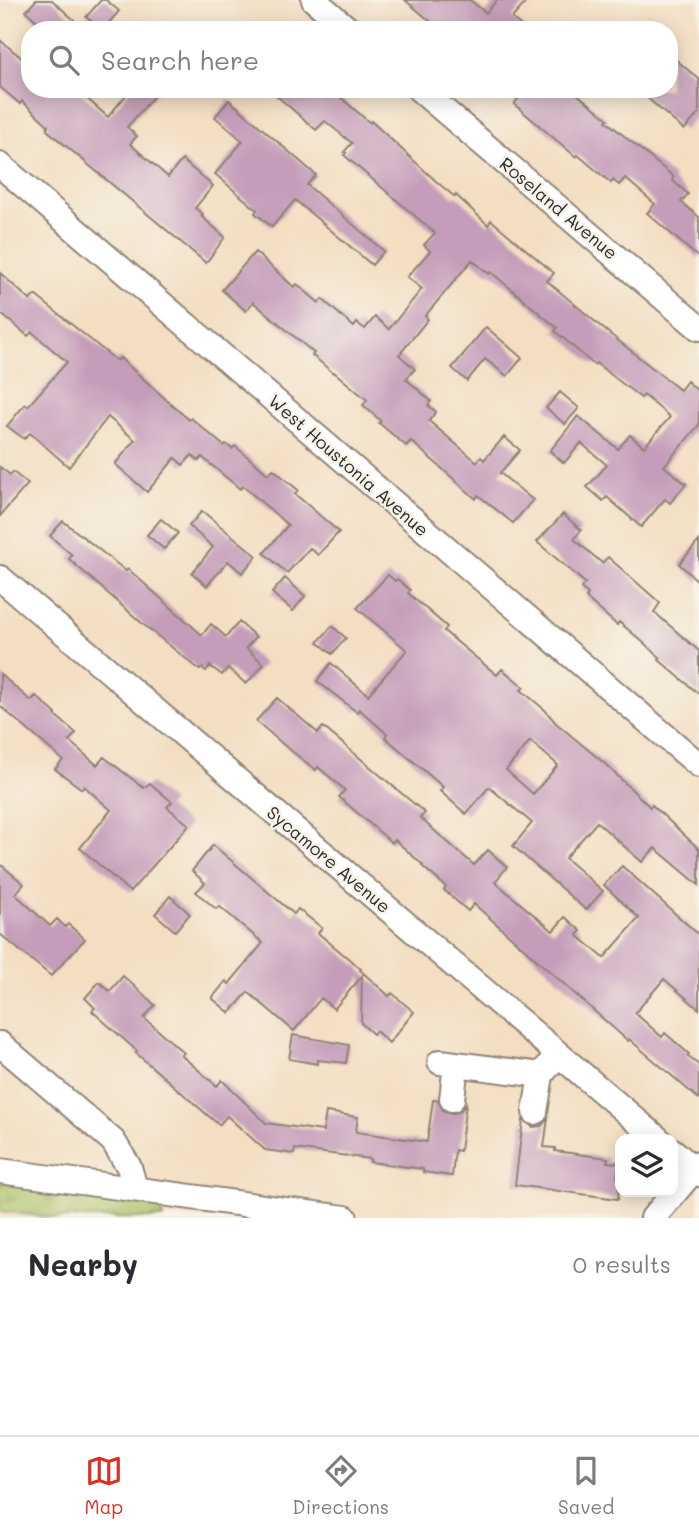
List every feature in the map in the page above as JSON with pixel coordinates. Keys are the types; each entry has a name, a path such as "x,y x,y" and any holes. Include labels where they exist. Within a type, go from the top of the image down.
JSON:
{"street":[{"path":"314,0 338,21"},
{"name":"Roseland Avenue","path":"430,98 699,328"},
{"name":"West Houstonia Avenue","path":"0,165 699,765"},
{"name":"Sycamore Avenue","path":"0,578 652,1134"},
{"path":"0,1044 113,1141 129,1167 135,1188"},
{"path":"536,1112 541,1075 558,1054"},
{"path":"452,1099 448,1063 541,1075"},
{"path":"653,1218 697,1169 678,1156"},
{"path":"0,1171 135,1188 203,1209 345,1218"}],"green space":[{"path":"0,1182 154,1204 162,1210 163,1218 57,1218 0,1211"}],"building":[{"path":"36,0 52,0 75,21 37,21 26,11"},
{"path":"101,0 106,0 119,11 111,21 91,21 86,17"},
{"path":"405,0 470,0 486,13 497,0 528,0 512,18 516,21 430,21"},
{"path":"0,40 21,58 21,98 86,98 108,117 124,98 152,98 127,127 137,136 130,144 168,177 182,160 213,186 195,208 225,237 206,263 47,130 48,125 22,101 20,104 0,87"},
{"path":"678,62 699,79 699,113 684,130 647,98 678,98"},
{"path":"279,98 341,98 488,225 491,220 554,273 547,281 605,330 680,390 687,381 699,392 699,425 664,466 686,484 670,503 665,499 641,527 607,497 603,501 587,487 607,465 581,443 564,463 550,451 578,416 618,449 630,435 644,447 670,417 644,395 641,398 596,363 594,365 555,331 557,328 491,272 489,274 472,260 425,316 428,319 399,355 415,369 406,379 431,401 428,405 436,412 429,421 477,462 481,457 484,460 504,437 520,450 500,473 533,500 513,523 478,495 476,499 411,441 406,446 363,405 367,400 253,302 246,311 222,290 255,252 294,287 297,284 319,303 322,299 354,327 357,323 365,329 375,317 389,329 422,289 407,277 430,251 424,245 435,233 344,155 352,143 325,121 316,130"},
{"path":"582,98 608,119 606,121 674,177 672,180 688,194 681,202 699,217 699,258 647,213 655,204 625,178 619,185 613,180 611,183 578,155 576,157 514,104 518,99"},
{"path":"229,100 316,175 307,185 384,251 372,265 295,200 272,227 255,213 257,210 215,174 243,141 215,117"},
{"path":"0,273 30,300 35,295 117,361 120,358 189,420 191,418 224,446 226,444 232,449 235,446 268,474 273,469 298,490 295,494 339,532 318,555 310,548 287,573 264,553 288,525 243,486 240,489 202,457 199,461 192,455 183,465 175,458 147,492 115,464 135,440 108,417 69,467 30,433 24,439 7,426 67,362 32,332 28,336 0,313"},
{"path":"486,327 522,358 507,376 485,359 467,381 452,368"},
{"path":"560,392 579,408 565,424 546,408"},
{"path":"0,467 10,475 13,472 28,484 0,516"},
{"path":"202,511 257,556 242,573 228,561 207,586 192,573 213,547 189,526"},
{"path":"563,514 581,530 574,539 602,563 608,557 660,603 654,612 699,651 699,694 637,637 619,622 617,625 586,598 588,594 581,588 585,583 537,542"},
{"path":"161,519 178,533 164,549 147,535"},
{"path":"63,521 126,571 128,569 202,635 211,624 226,637 239,622 256,637 246,648 264,664 246,684 228,668 222,675 210,666 206,671 202,668 200,670 69,559 72,555 50,536"},
{"path":"699,541 699,582 679,564"},
{"path":"388,575 395,581 397,579 410,590 408,593 447,627 444,631 497,675 502,669 524,687 521,690 556,723 699,849 699,885 655,848 642,862 597,822 565,858 603,891 586,910 513,846 532,823 489,787 466,814 440,791 443,787 385,737 387,734 359,709 357,712 317,681 331,663 368,695 407,650 357,608","holes":["530,741 558,765 533,794 506,770"]},
{"path":"285,578 305,596 293,611 272,593"},
{"path":"332,626 346,638 332,654 318,642"},
{"path":"0,674 31,701 36,696 56,714 76,733 69,741 97,765 104,757 144,788 150,783 172,802 167,807 189,825 130,892 80,848 111,810 84,786 82,789 55,769 63,760 0,706"},
{"path":"277,698 318,733 323,727 425,813 420,818 474,865 488,850 507,867 495,882 553,931 565,917 581,931 577,935 604,958 639,918 604,885 622,866 699,935 699,1009 664,979 635,1013 662,1037 665,1033 699,1065 699,1099 629,1039 628,1041 474,904 468,911 395,840 392,843 339,797 345,790 256,721"},
{"path":"213,845 294,914 298,909 322,928 318,933 389,996 392,993 414,1012 389,1043 376,1031 373,1034 361,1023 362,976 334,1009 321,998 294,1031 248,992 230,1013 212,998 226,981 229,984 263,943 219,906 216,909 196,892 205,883 192,871"},
{"path":"0,864 24,884 15,894 50,926 57,919 65,927 68,924 85,939 51,976 0,934"},
{"path":"170,896 190,914 175,931 155,914"},
{"path":"123,976 155,1005 144,1018 217,1086 222,1080 266,1123 323,1131 326,1112 358,1117 356,1132 427,1142 433,1100 438,1100 443,1110 450,1114 459,1112 466,1104 460,1151 455,1150 452,1176 370,1162 370,1159 295,1149 294,1154 265,1150 227,1116 219,1125 92,1011 95,1008 85,998 99,982 110,991"},
{"path":"293,1035 349,1045 346,1063 318,1060 318,1064 289,1059"},
{"path":"548,1118 544,1147 608,1158 607,1162 615,1163 615,1197 618,1199 515,1185 523,1120 533,1127 541,1126"}]}
